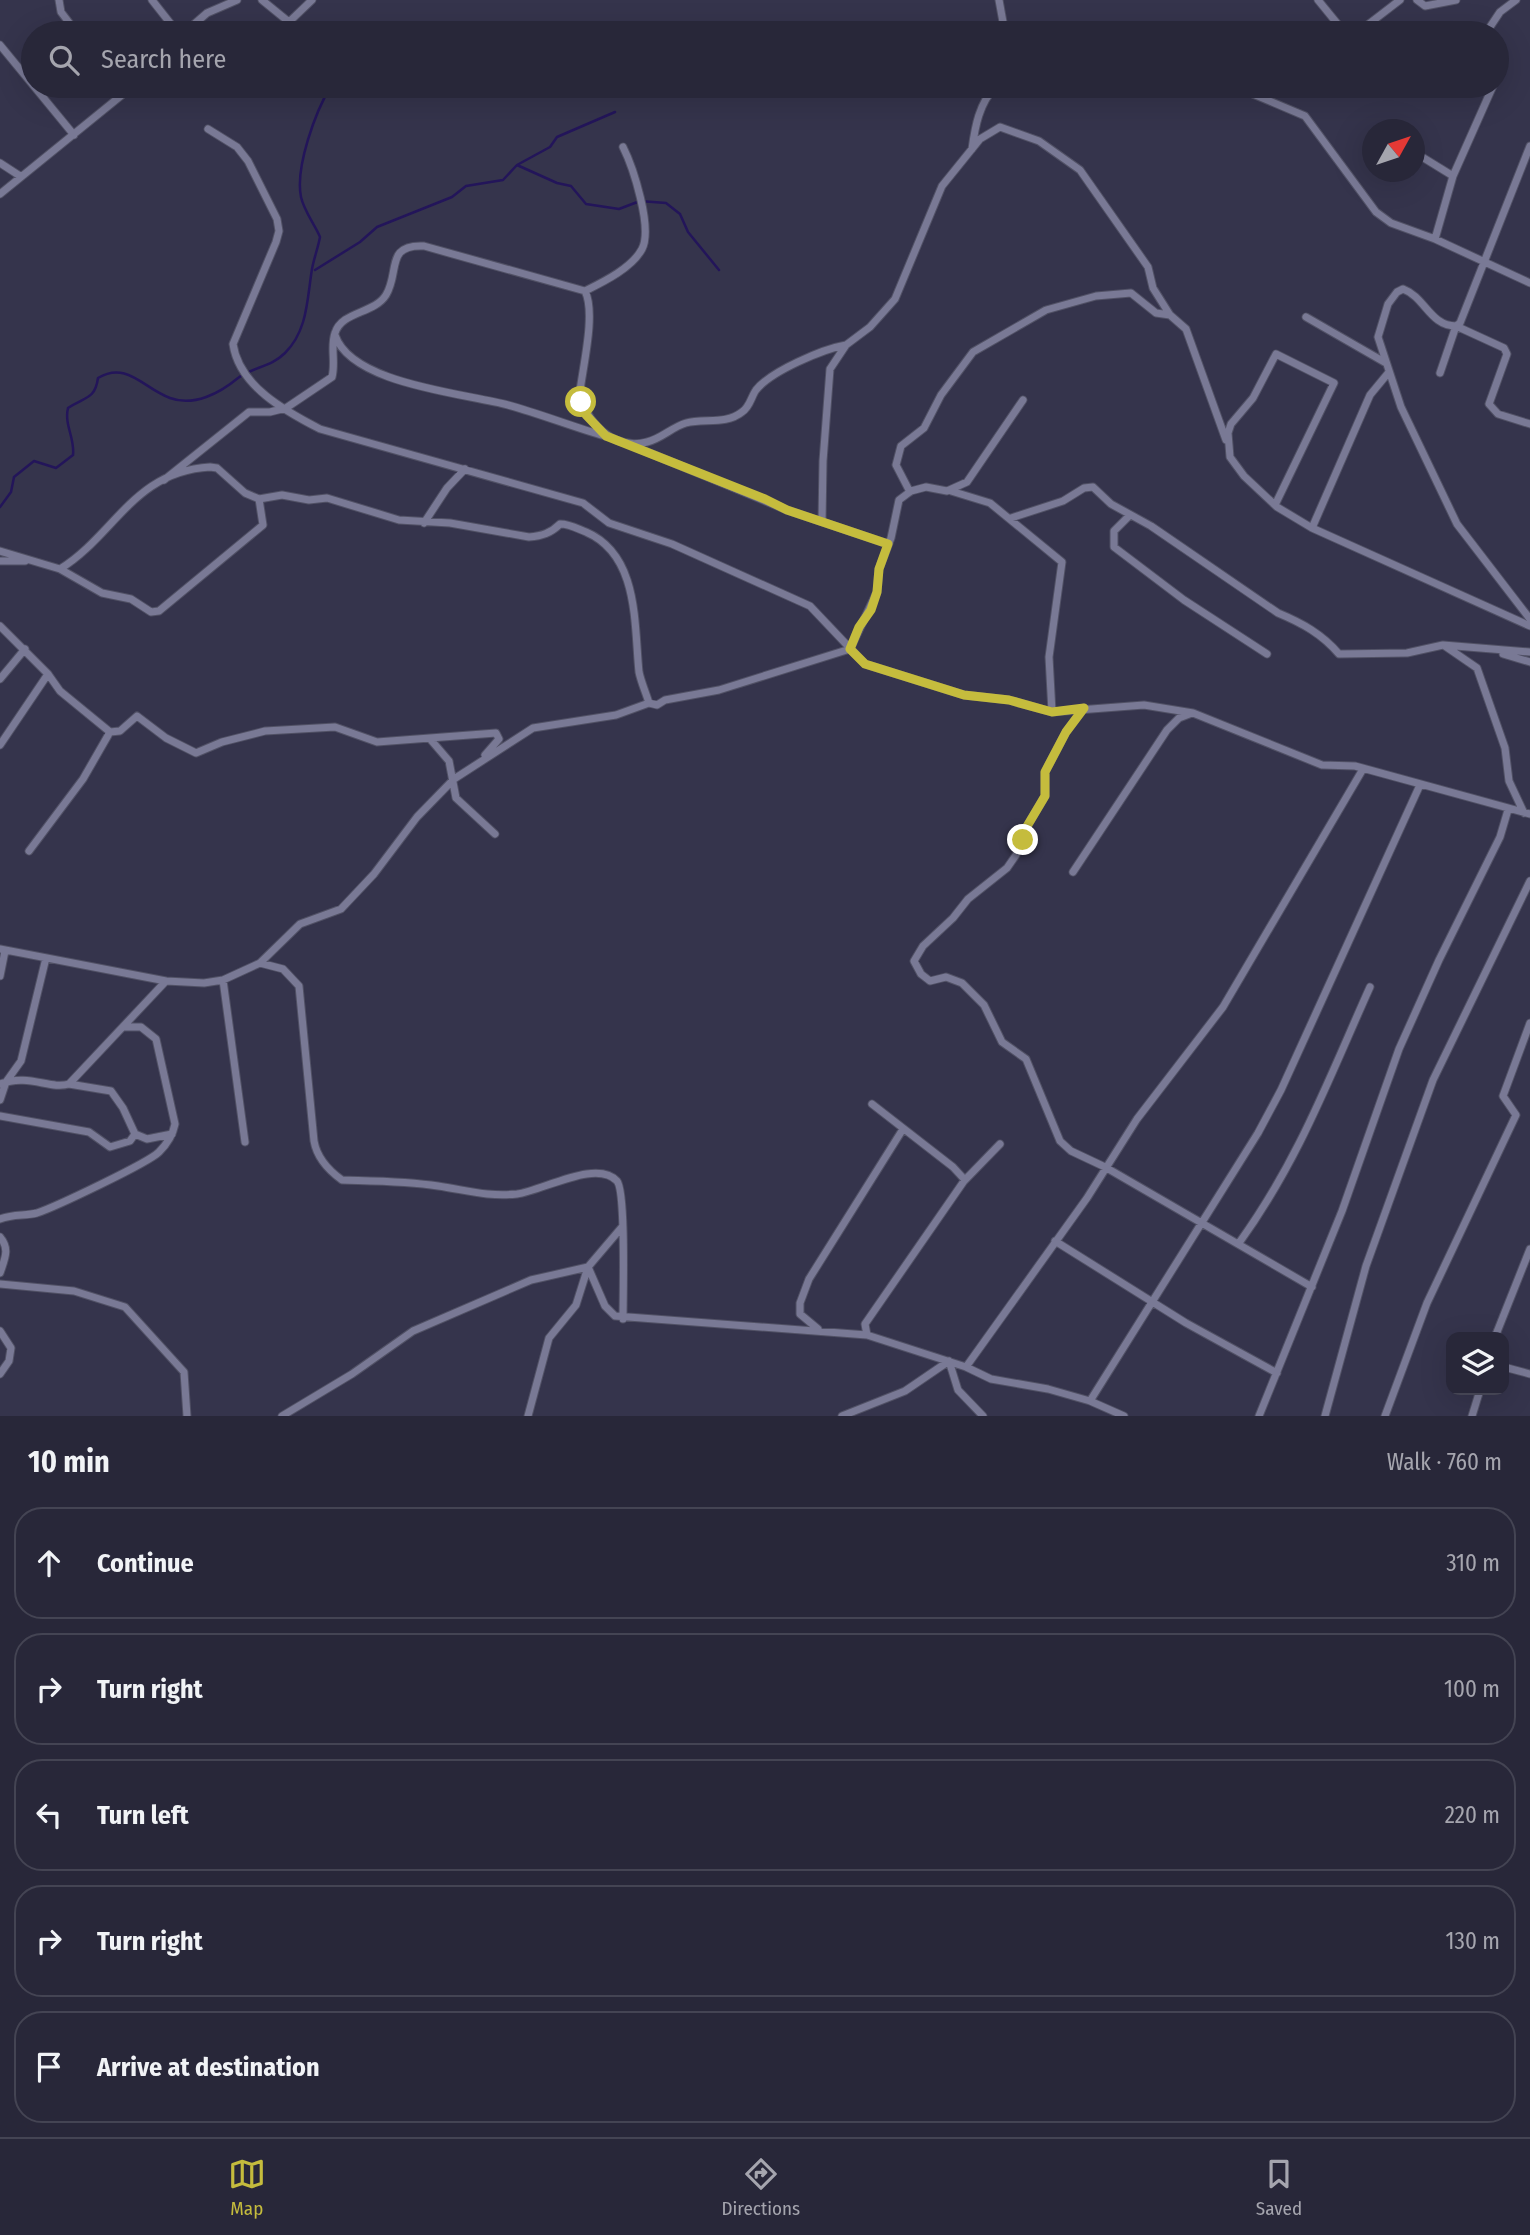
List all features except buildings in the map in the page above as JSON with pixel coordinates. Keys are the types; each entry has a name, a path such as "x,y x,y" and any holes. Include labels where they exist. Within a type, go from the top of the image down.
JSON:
{"street":[{"path":"59,0 61,12 68,21"},
{"path":"152,0 171,21"},
{"path":"199,21 223,2 237,0"},
{"path":"262,0 288,21"},
{"path":"290,21 312,0"},
{"path":"999,0 1003,21"},
{"path":"1318,0 1335,21"},
{"path":"1375,21 1399,0"},
{"path":"1417,0 1425,6 1456,0"},
{"path":"1494,21 1500,12 1516,0"},
{"path":"0,45 21,71"},
{"path":"44,98 74,135"},
{"path":"0,194 116,98"},
{"path":"972,150 976,123 986,98"},
{"path":"1262,98 1305,116 1376,212 1391,223 1435,239 1530,283"},
{"path":"1435,239 1453,176 1488,98"},
{"path":"822,522 830,369 846,345 870,327 895,299 942,186 988,132 1000,127 1039,141 1080,170 1148,267 1153,288 1170,315 1186,330 1234,464 1275,505 1312,528 1530,626"},
{"path":"208,129 237,147 248,161 277,219 279,231 233,344 234,356 260,392 282,409 320,429 583,503 609,523 671,544 810,606 865,664 914,680 964,695 1009,700 1052,712 1144,705 1192,713 1322,765 1363,769 1527,814"},
{"path":"1440,373 1456,326 1464,313 1530,146"},
{"path":"60,569 77,559 131,501 164,480 249,412 282,409 312,393 332,377 335,332 341,321 380,302 388,293 401,250 409,245 424,246 584,291 606,280 642,249 645,239 638,183 623,147"},
{"path":"1425,158 1453,176"},
{"path":"0,163 20,176"},
{"path":"1530,424 1498,414 1489,404 1507,354 1504,348 1437,320 1411,292 1403,289 1396,292 1388,304 1378,337 1401,407 1457,524 1530,619"},
{"path":"584,291 589,299 589,314 580,391 586,415 606,436"},
{"path":"910,492 896,465 901,446 924,428 941,395 972,352 1046,310 1096,296 1131,293 1156,313 1170,315"},
{"path":"1306,317 1387,363"},
{"path":"335,332 340,347 355,362 399,381 510,406 606,436 787,510 888,544"},
{"path":"624,442 648,442 684,424 723,420 743,412 757,389 773,377 813,355 846,345"},
{"path":"1227,441 1231,424 1253,398 1276,354 1334,383 1275,505"},
{"path":"1312,528 1370,395 1389,372"},
{"path":"947,491 967,482 1023,400"},
{"path":"164,480 198,468 217,468 245,493 259,499 282,495 309,500 327,498 399,520 450,523 529,537 540,537 553,532 560,524 567,524 603,540 620,562 629,587 639,671 649,703"},
{"path":"424,523 447,488 465,469"},
{"path":"850,649 859,627 871,610 877,592 879,569 899,500 910,492 926,487 984,500 1011,518 1024,533 1062,562 1049,657 1052,712"},
{"path":"1011,518 1063,501 1084,488 1093,487 1111,504 1178,543 1278,613 1298,621 1325,638 1339,654 1407,653 1443,645 1530,652"},
{"path":"0,551 26,561 60,569 102,593 131,599 151,612 159,611 263,525 259,499"},
{"path":"1131,515 1126,516 1114,531 1114,547 1184,600 1267,654"},
{"path":"0,561 26,561"},
{"path":"0,626 25,649 60,691 110,732 120,731 137,716 166,738 196,753 222,742 265,731 335,727 377,742 496,733 499,739 480,761"},
{"path":"1443,645 1477,668 1505,748 1509,781 1527,814"},
{"path":"0,679 25,649"},
{"path":"0,976 3,950 166,981 204,983 223,980 260,963 300,924 341,909 374,874 417,817 454,779 533,727 616,715 649,703 657,705 665,700 719,690 850,649"},
{"path":"1496,651 1530,662"},
{"path":"0,745 48,674"},
{"path":"1084,708 1066,732 1045,772 1045,796 1026,828 1016,855 1007,868 968,899 953,918 923,946 914,961 921,974 930,981 946,977 962,983 984,1005 1002,1042 1026,1059 1060,1142 1070,1151 1105,1167 1199,1223 1239,1242 1312,1287"},
{"path":"1073,872 1167,730 1179,718 1192,713"},
{"path":"29,851 83,779 110,732"},
{"path":"431,740 449,761 456,798 495,834"},
{"path":"966,1367 1144,1109 1223,1007 1363,769"},
{"path":"1090,1401 1199,1223 1258,1133 1281,1090 1420,785"},
{"path":"1259,1416 1312,1287 1379,1111 1399,1049 1438,960 1500,836 1508,810"},
{"path":"1325,1416 1366,1266 1433,1080 1446,1048 1478,993 1499,938 1530,881"},
{"path":"0,1100 3,1083 21,1061 46,958"},
{"path":"260,963 283,969 299,986 314,1141 323,1162 333,1173 342,1180 437,1186 483,1196 542,1189 596,1170 608,1174 619,1183 623,1319"},
{"path":"223,980 244,1142"},
{"path":"68,1084 166,981"},
{"path":"1239,1242 1267,1202 1309,1129 1370,987"},
{"path":"1385,1416 1427,1303 1516,1115 1503,1096 1530,1023"},
{"path":"0,1219 13,1214 36,1213 105,1181 159,1153 173,1133 175,1124 156,1039 141,1027 122,1027"},
{"path":"3,1083 37,1079 61,1086 68,1084 111,1091 123,1108 135,1134 147,1139 173,1133"},
{"path":"872,1104 953,1167 965,1180"},
{"path":"0,1116 89,1132 110,1147 130,1141 135,1134"},
{"path":"823,1331 800,1314 804,1291 824,1252 903,1129"},
{"path":"867,1335 865,1324 882,1298 965,1180 1000,1144"},
{"path":"527,1416 549,1338 576,1306 588,1267 622,1227"},
{"path":"0,1237 6,1245 7,1254 0,1273"},
{"path":"1055,1241 1186,1323 1277,1373"},
{"path":"1497,1332 1530,1249"},
{"path":"588,1267 605,1306 623,1319 867,1335 949,1361 991,1378 1048,1389 1090,1401 1124,1416"},
{"path":"282,1416 352,1374 413,1331 531,1280 588,1267"},
{"path":"0,1284 74,1291 125,1307 184,1372 187,1416"},
{"path":"0,1331 11,1348 9,1361 0,1374"},
{"path":"842,1416 905,1391 949,1361"},
{"path":"949,1361 958,1390 982,1416"},
{"path":"1509,1368 1530,1374"},
{"path":"1472,1416 1478,1395"}],"waterway":[{"path":"0,507 11,492 14,477 34,461 56,468 73,455 67,420 68,408 88,397 97,385 98,378 108,374 126,374 170,398 197,400 274,361 293,344 305,314 320,237 302,202 301,171 313,125 325,98"},
{"path":"315,270 360,242 377,227 452,197 466,186 503,180 517,165 550,147 557,137 615,112"},
{"path":"517,165 557,183 571,186 586,204 619,209 640,201 666,203 680,214 688,232 719,270"}],"route":[{"path":"581,402 586,415 606,436 787,510 888,544 879,569 877,592 871,610 859,627 850,649 858,660 964,695 1009,700 1052,712 1084,708 1051,759 1045,772 1045,796 1026,828 1023,840"}]}
